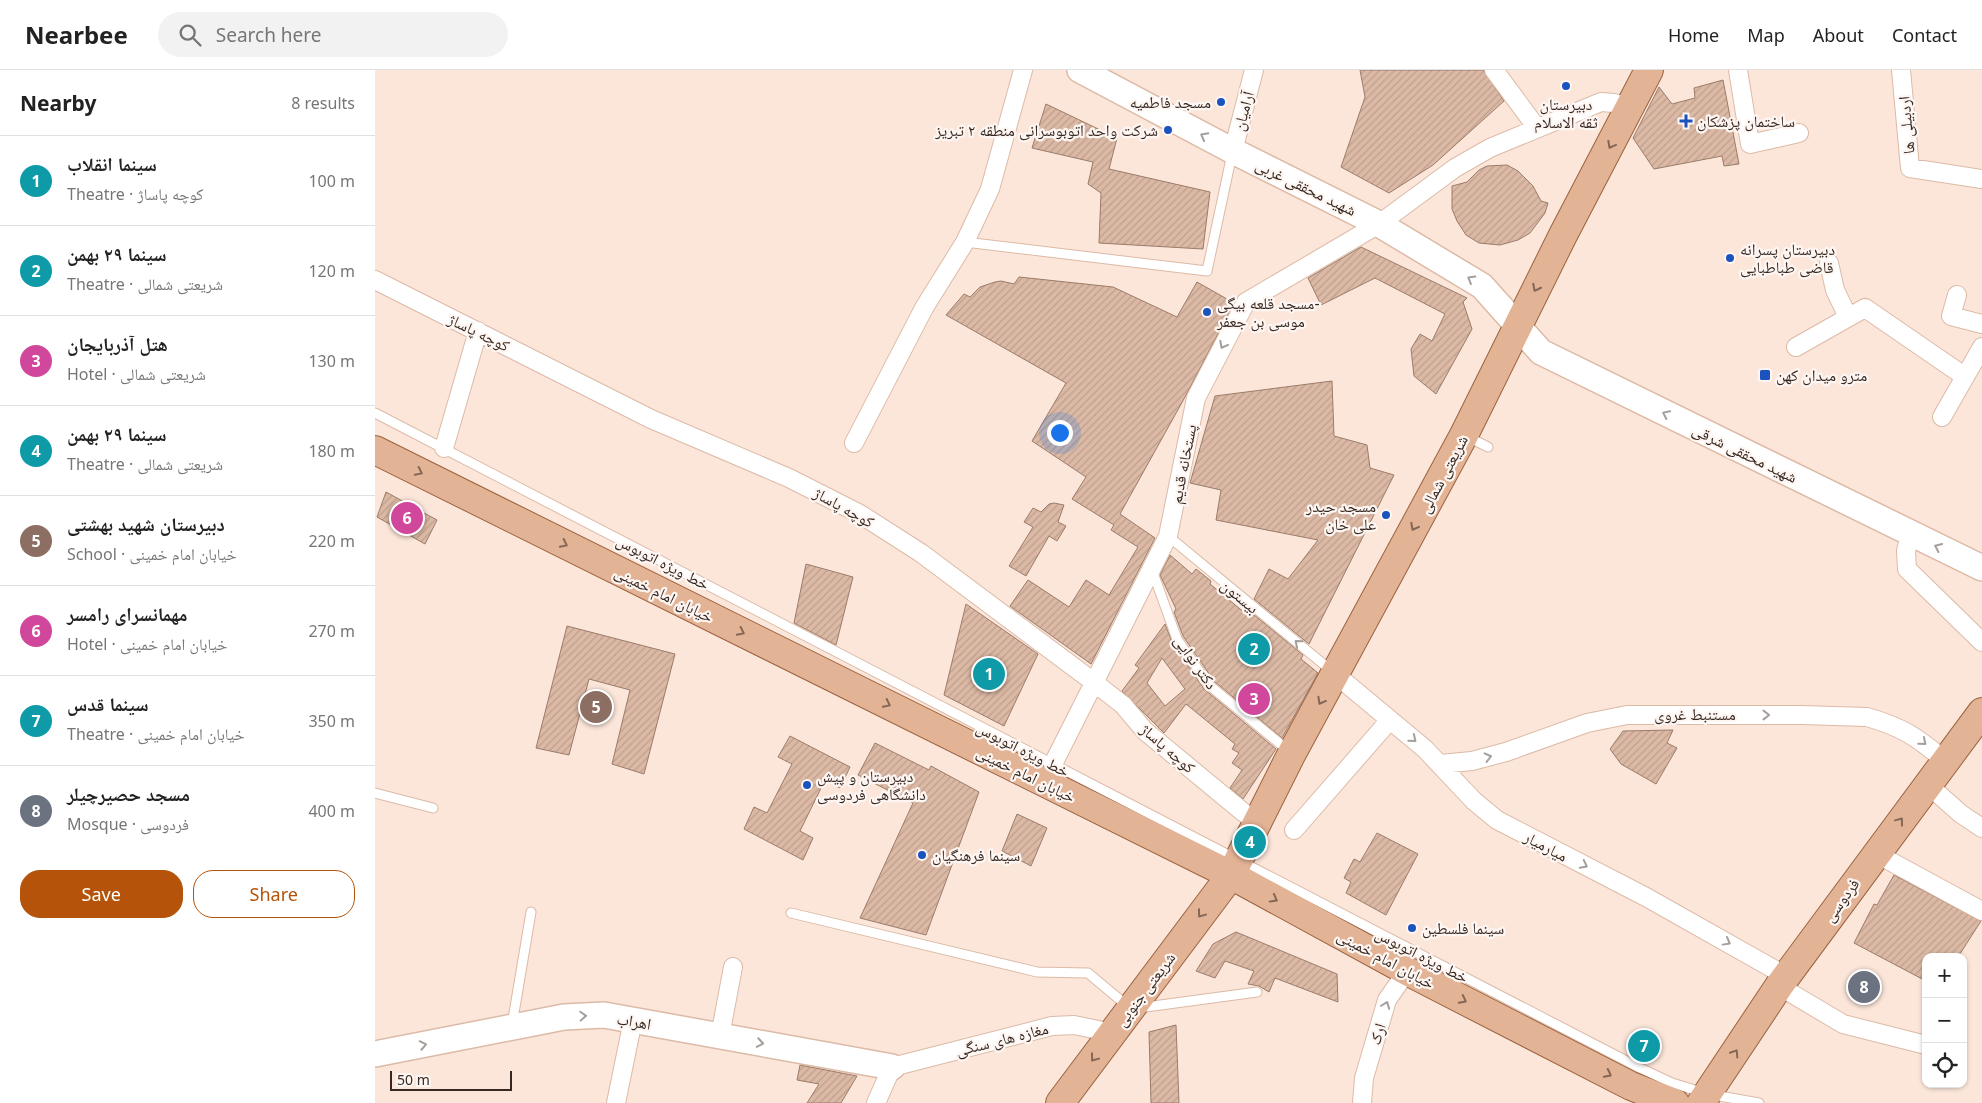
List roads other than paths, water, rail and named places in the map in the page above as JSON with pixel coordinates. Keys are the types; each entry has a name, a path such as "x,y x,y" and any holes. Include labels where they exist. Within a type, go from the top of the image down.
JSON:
{"main road":[{"name":"شریعتی شمالی","path":"1235,868 1292,753 1464,435 1517,326 1631,108 1643,74"},
{"name":"خیابان امام خمینی","path":"375,450 1235,868 1407,971 1631,1086 1675,1103"},
{"name":"فردوسی","path":"1705,1098 1783,981 1875,853 1982,712"},
{"name":"شریعتی جنوبی","path":"1060,1103 1235,868"}],"street":[{"path":"855,443 924,308 965,242 990,189 1023,70"},
{"name":"شهید محققی غربی","path":"1079,70 1233,151 1379,224 1482,286 1517,326"},
{"name":"آرامیان","path":"1233,151 1254,70"},
{"path":"1494,70 1537,128"},
{"path":"1738,70 1750,144 1799,133"},
{"name":"اردبیلی ها","path":"1901,70 1910,168 1982,179"},
{"name":"پستخانه قدیم","path":"1053,764 1168,536 1195,398 1246,302 1379,224 1455,168 1490,148 1601,102 1614,103 1631,108"},
{"path":"1829,263 1835,290 1848,317"},
{"name":"کوچه پاساژ","path":"375,280 651,419 789,478 860,514 921,553 1095,683 1123,705 1145,730 1243,812 1258,822"},
{"path":"1957,295 1951,316 1982,324"},
{"path":"1796,347 1865,308 1965,376"},
{"name":"شهید محققی شرقی","path":"1517,326 1541,352 1982,568"},
{"path":"443,448 478,331"},
{"path":"1942,417 1982,347"},
{"path":"1910,534 1906,551 1907,569 1982,642"},
{"name":"میارمیار","path":"1335,674 1440,764 1474,801 1497,820 1645,897 1783,981 1843,1024 1888,1037 1909,1039 1922,1044"},
{"name":"مستنبط غروی","path":"1440,764 1472,761 1506,752 1607,718 1656,714 1867,717 1893,725 1916,737 1944,760"},
{"path":"1294,830 1389,721"},
{"path":"1927,784 1961,814 1982,828"},
{"path":"1875,853 1982,911"},
{"path":"720,1036 733,967"},
{"name":"ارک","path":"1362,1103 1364,1078 1387,1000 1407,971"},
{"name":"اهراب","path":"375,1054 564,1017 604,1015 892,1067"},
{"path":"616,1103 633,1020"},
{"name":"مغازه های سنگی","path":"892,1067 1052,1026 1074,1024 1113,1033"},
{"path":"876,1103 892,1067"}],"lane":[{"path":"965,242 1207,271 1233,151"},
{"name":"خط ویژه اتوبوس","path":"375,413 1053,764 1235,868 1705,1098 1759,1103"},
{"path":"1464,435 1488,447"},
{"name":"بیستون","path":"1168,536 1335,674"},
{"name":"دکتر نوایی","path":"1152,569 1177,639 1209,685 1249,720 1292,753"},
{"path":"375,794 433,808"},
{"path":"512,1027 531,912"},
{"path":"791,913 1037,972 1088,973 1131,1009 1257,992"}],"place":[{"name":"دبیرستان ثقه الاسلام","path":"1566,86"},
{"name":"مسجد فاطمیه","path":"1221,102"},
{"name":"ساختمان پزشکان","path":"1686,121"},
{"name":"شرکت واحد اتوبوسرانی منطقه ۲ تبریز","path":"1168,130"},
{"name":"دبیرستان پسرانه قاضی طباطبایی","path":"1730,258"},
{"name":"مسجد قلعه بیگی- موسی بن جعفر","path":"1207,312"},
{"name":"مترو میدان کهن","path":"1765,375"},
{"name":"مسجد حیدر علی خان","path":"1386,515"},
{"name":"مهمانسرای رامسر","path":"407,518"},
{"name":"سینما ۲۹ بهمن","path":"1254,649"},
{"name":"سینما انقلاب","path":"989,674"},
{"name":"هتل آذربایجان","path":"1254,699"},
{"name":"دبیرستان شهید بهشتی","path":"596,707"},
{"name":"دبیرستان و پیش دانشگاهی فردوسی","path":"807,785"},
{"name":"سینما ٢٩ بهمن","path":"1250,842"},
{"name":"سینما فرهنگیان","path":"922,855"},
{"name":"سینما فلسطین","path":"1412,928"},
{"name":"مسجد حصیرچیلر","path":"1864,987"},
{"name":"سینما قدس","path":"1644,1046"}]}
